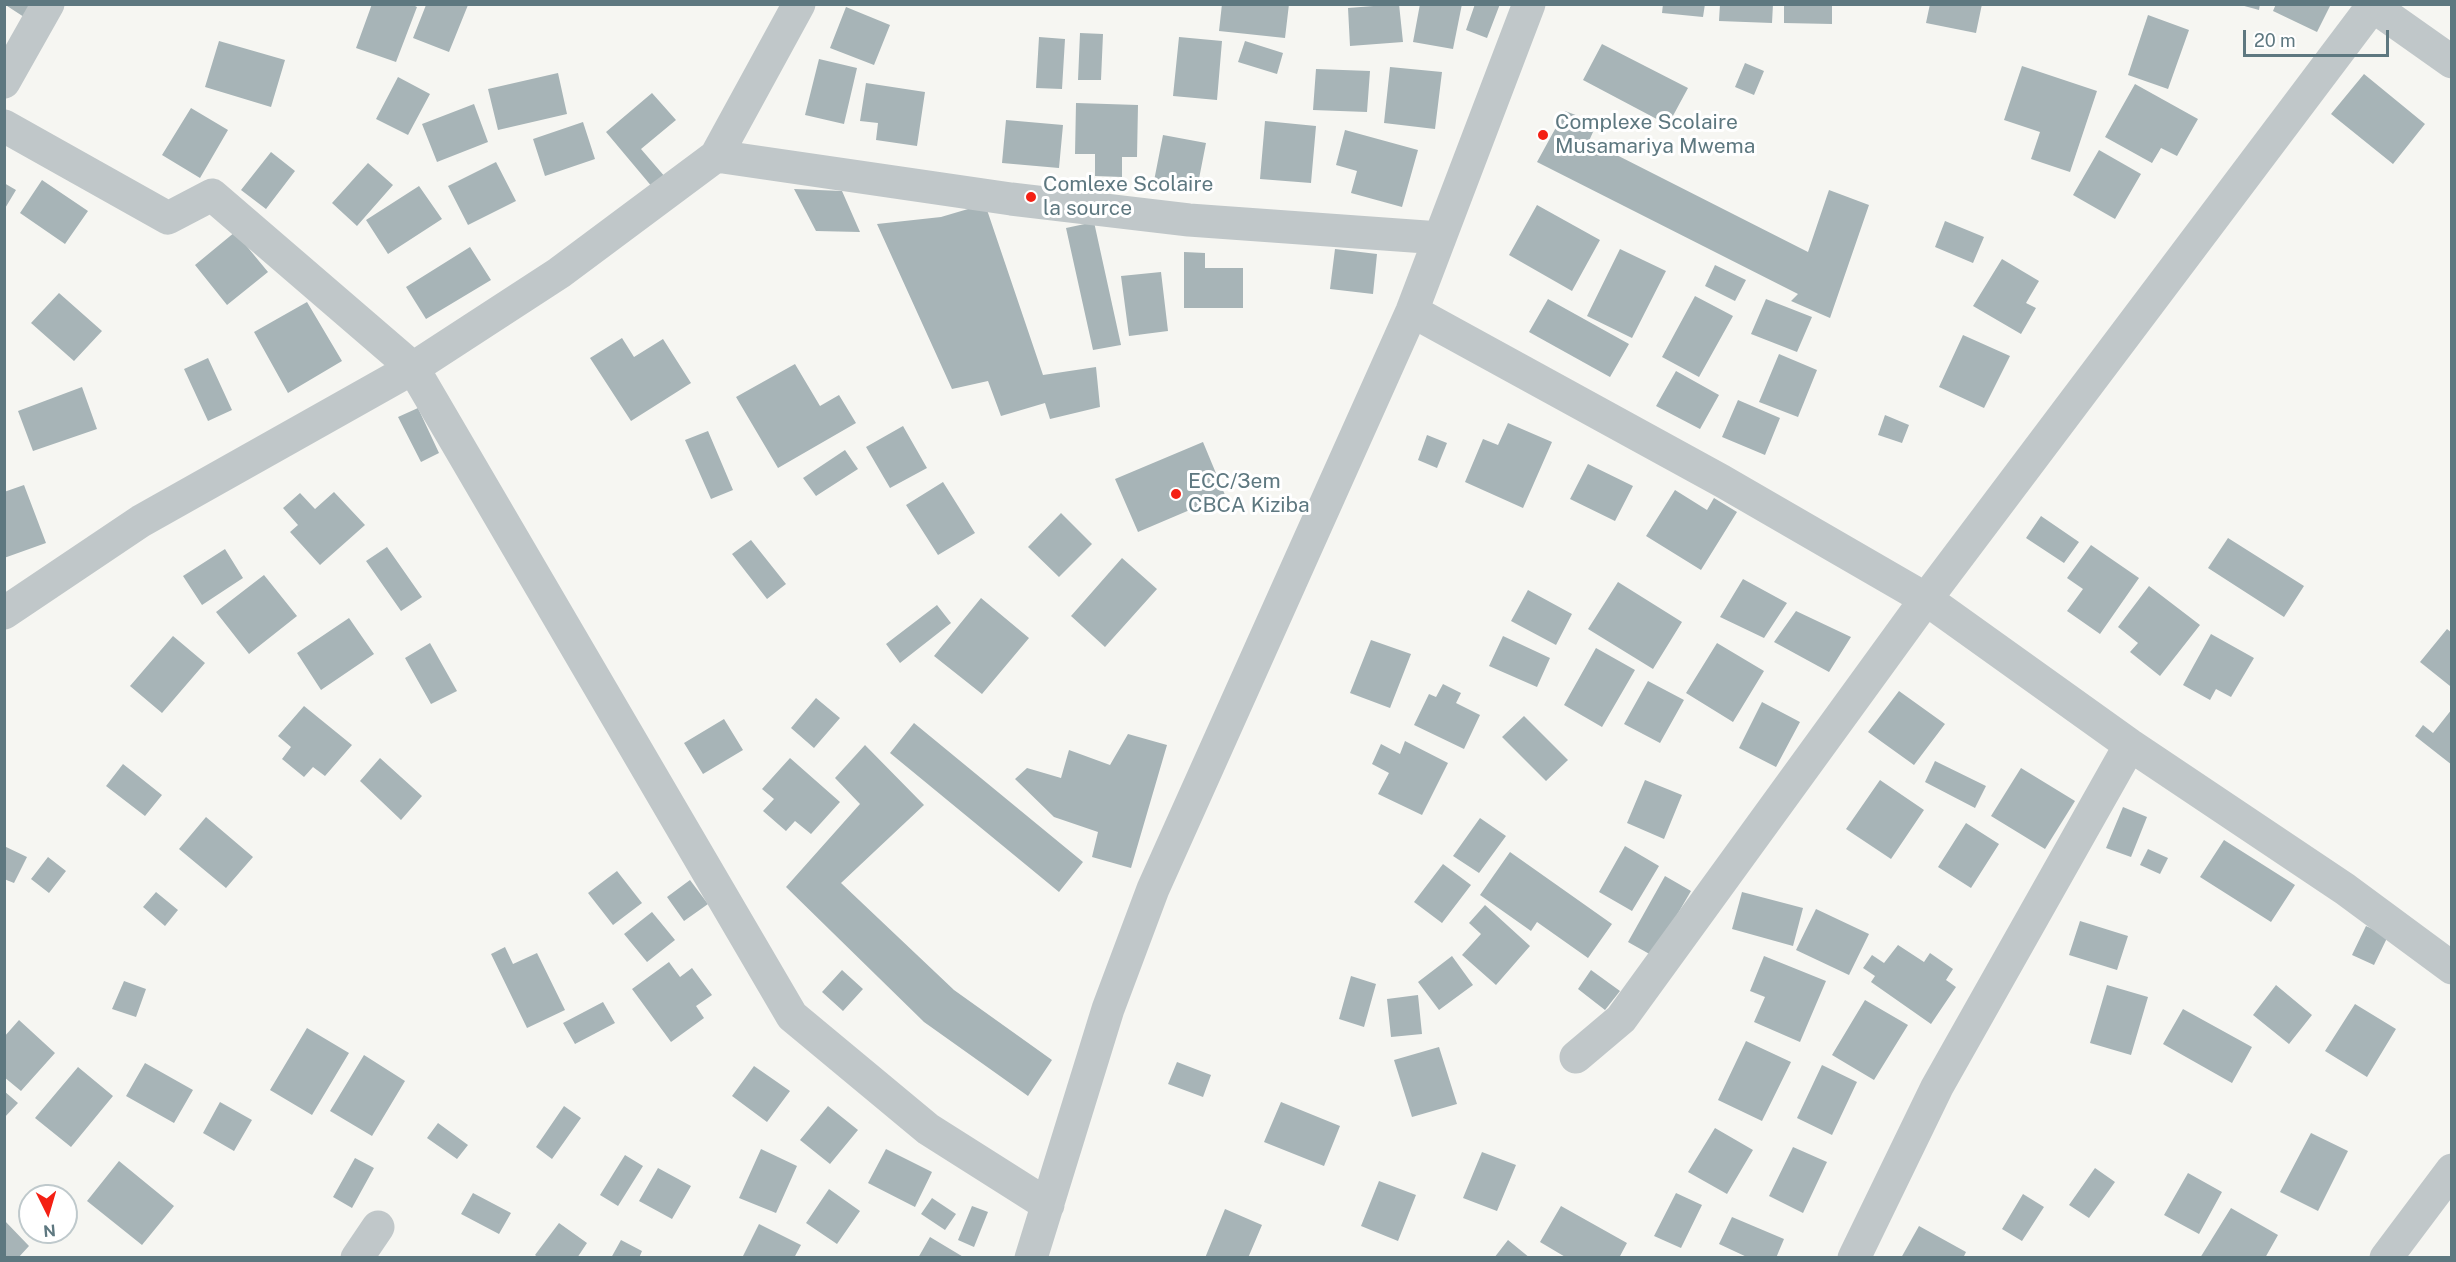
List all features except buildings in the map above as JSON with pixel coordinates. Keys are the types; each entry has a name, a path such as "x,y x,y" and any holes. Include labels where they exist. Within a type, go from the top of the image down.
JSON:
{"street":[{"path":"4,82 48,4"},
{"path":"4,614 141,521 413,368 559,273 716,156 798,4"},
{"path":"1031,1257 1108,1009 1153,889 1412,311 1529,4"},
{"path":"1576,1057 1621,1020 1926,599 2372,5 2451,62"},
{"path":"4,126 168,218 212,195 413,368 792,1016 928,1129 1048,1205"},
{"path":"716,156 1011,199 1189,220 1440,238"},
{"path":"1412,311 1722,481 1926,599 2130,745 2344,889 2451,968"},
{"path":"1854,1257 1937,1087 2130,745"},
{"path":"2386,1257 2451,1170"},
{"path":"357,1257 378,1227"}],"place":[{"name":"Complexe Scolaire Musamariya Mwema","path":"1543,135"},
{"name":"Comlexe Scolaire la source","path":"1031,197"},
{"name":"ECC/3em CBCA Kiziba","path":"1176,494"}]}
